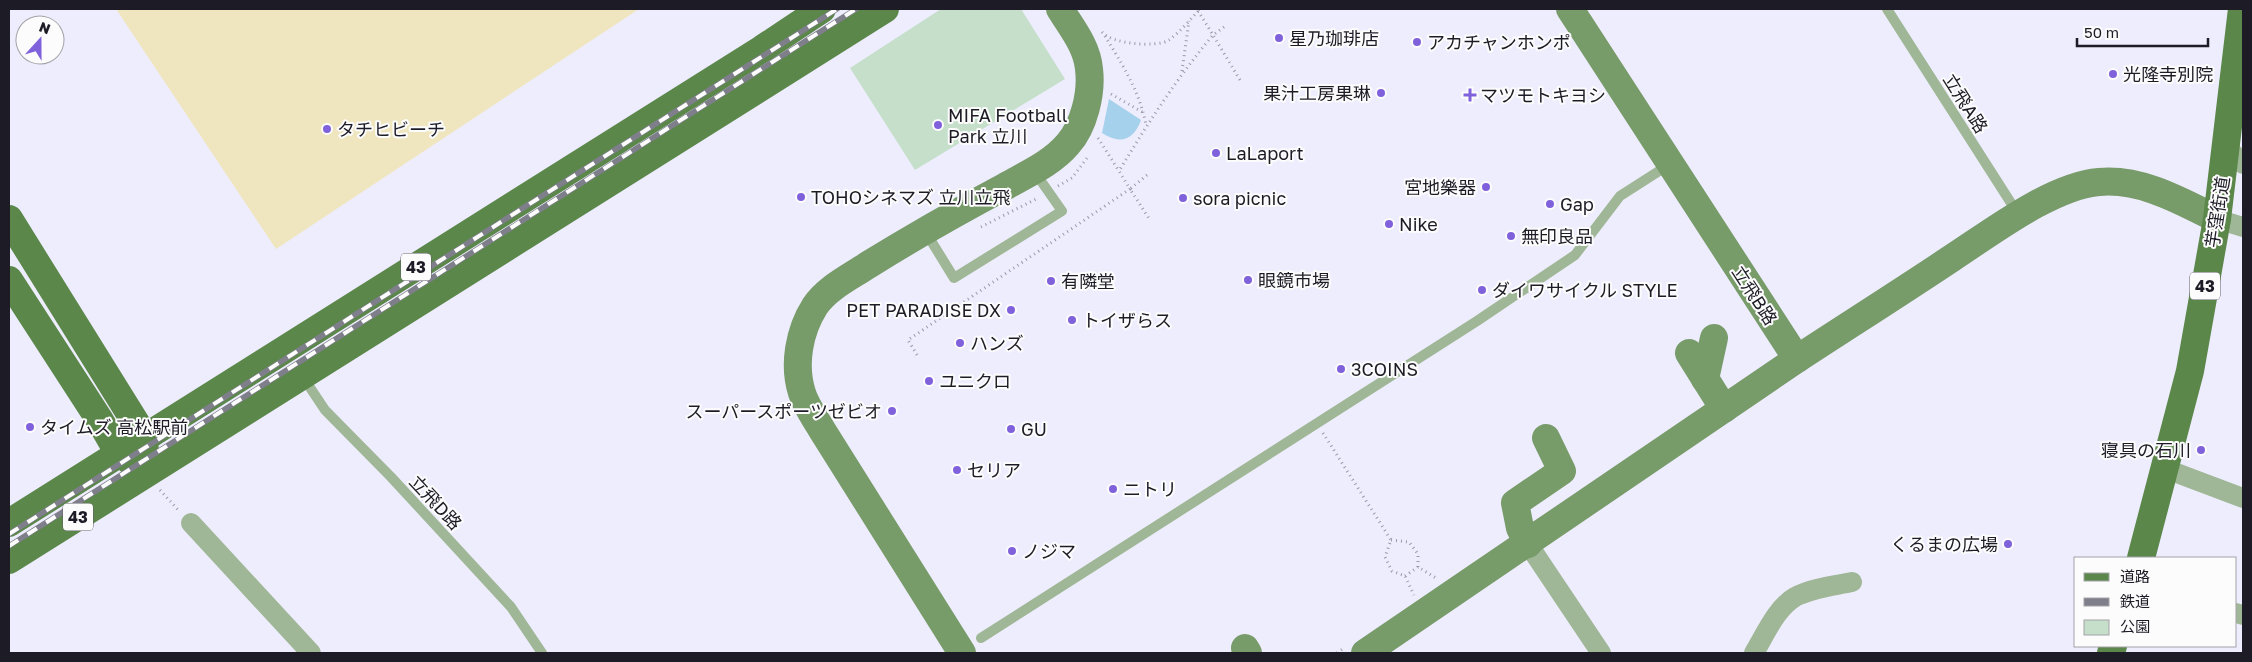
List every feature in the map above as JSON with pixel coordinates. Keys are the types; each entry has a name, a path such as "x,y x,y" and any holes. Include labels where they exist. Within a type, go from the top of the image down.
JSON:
{"main road":[{"name":"43","path":"9,523 118,452 667,109 822,9"},
{"name":"43","path":"9,560 152,480 302,376 885,9"},
{"name":"芋窪街道","path":"2141,557 2166,469 2190,371 2235,229 2235,156 2242,9"},
{"path":"9,219 144,436 152,480"},
{"path":"9,280 99,419 118,452 152,480"}],"street":[{"path":"971,645 822,430 802,394 798,371 799,349 802,330 815,305 832,288 925,231 1034,170 1068,144 1080,124 1089,92 1089,69 1083,45 1060,9"},
{"name":"立飛B路","path":"1570,9 1797,359"},
{"path":"1365,653 1528,544 1797,359 2044,200 2076,187 2100,182 2123,183 2167,194 2235,229"},
{"path":"1705,379 1714,338"},
{"path":"1689,353 1724,409"},
{"path":"1546,438 1562,471 1514,503 1520,528 1528,544 1601,653"},
{"path":"2166,469 2243,498"},
{"path":"191,523 311,653"},
{"path":"1754,653 1778,614 1794,598 1819,589 1852,582"}],"lane":[{"name":"立飛A路","path":"1887,9 2018,215"},
{"path":"971,645 1476,321 1575,255 1620,196 1670,164"},
{"path":"925,231 954,278 1062,211 1034,170"},
{"name":"立飛D路","path":"302,376 325,410 391,477 511,607 542,653"}],"path":[{"path":"1099,38 1105,36 1135,44 1168,41 1198,9 1240,80"},
{"path":"1182,73 1189,20"},
{"path":"1119,171 1146,125 1182,73 1213,36 1224,27"},
{"path":"1105,36 1128,74 1144,113 1146,125"},
{"path":"1106,91 1144,113"},
{"path":"1093,144 1097,136 1150,220"},
{"path":"980,227 1049,192 1072,178 1086,161 1089,153"},
{"path":"917,355 908,340 1130,189 1147,175"},
{"path":"1323,433 1391,540"},
{"path":"152,480 191,523"},
{"path":"1391,540 1409,542 1418,554 1418,568"},
{"path":"1391,540 1385,557 1392,571 1405,576 1416,600"},
{"path":"1405,576 1418,568"},
{"path":"1418,568 1442,581"}],"green space":[{"name":"MIFA Football Park 立川","path":"941,9 1021,9 1065,79 915,170 850,68"}],"sand":[{"name":"タチヒビーチ","path":"116,9 639,9 276,249"}],"water":[{"path":"1109,99 1141,120 1134,132 1126,138 1115,139 1102,133"}],"railway":[{"path":"9,534 837,9"},
{"path":"9,546 856,9"}],"place":[{"name":"星乃珈琲店","path":"1279,38"},
{"name":"アカチャンホンポ","path":"1417,42"},
{"name":"光隆寺別院","path":"2113,74"},
{"name":"果汁工房果琳","path":"1381,93"},
{"name":"マツモトキヨシ","path":"1470,95"},
{"name":"MIFA Football Park 立川","path":"938,125"},
{"name":"タチヒビーチ","path":"327,129"},
{"name":"LaLaport","path":"1216,153"},
{"name":"宮地樂器","path":"1486,187"},
{"name":"TOHOシネマズ 立川立飛","path":"801,197"},
{"name":"sora picnic","path":"1183,198"},
{"name":"Gap","path":"1550,204"},
{"name":"Nike","path":"1389,224"},
{"name":"無印良品","path":"1511,236"},
{"name":"眼鏡市場","path":"1248,280"},
{"name":"有隣堂","path":"1051,281"},
{"name":"ダイワサイクル STYLE","path":"1482,290"},
{"name":"PET PARADISE DX","path":"1011,310"},
{"name":"トイザらス","path":"1072,320"},
{"name":"ハンズ","path":"960,343"},
{"name":"3COINS","path":"1341,369"},
{"name":"ユニクロ","path":"929,381"},
{"name":"スーパースポーツゼビオ","path":"892,411"},
{"name":"タイムズ 高松駅前","path":"30,427"},
{"name":"GU","path":"1011,429"},
{"name":"寝具の石川","path":"2201,450"},
{"name":"セリア","path":"957,470"},
{"name":"ニトリ","path":"1113,489"},
{"name":"くるまの広場","path":"2008,544"},
{"name":"ノジマ","path":"1012,551"}]}
